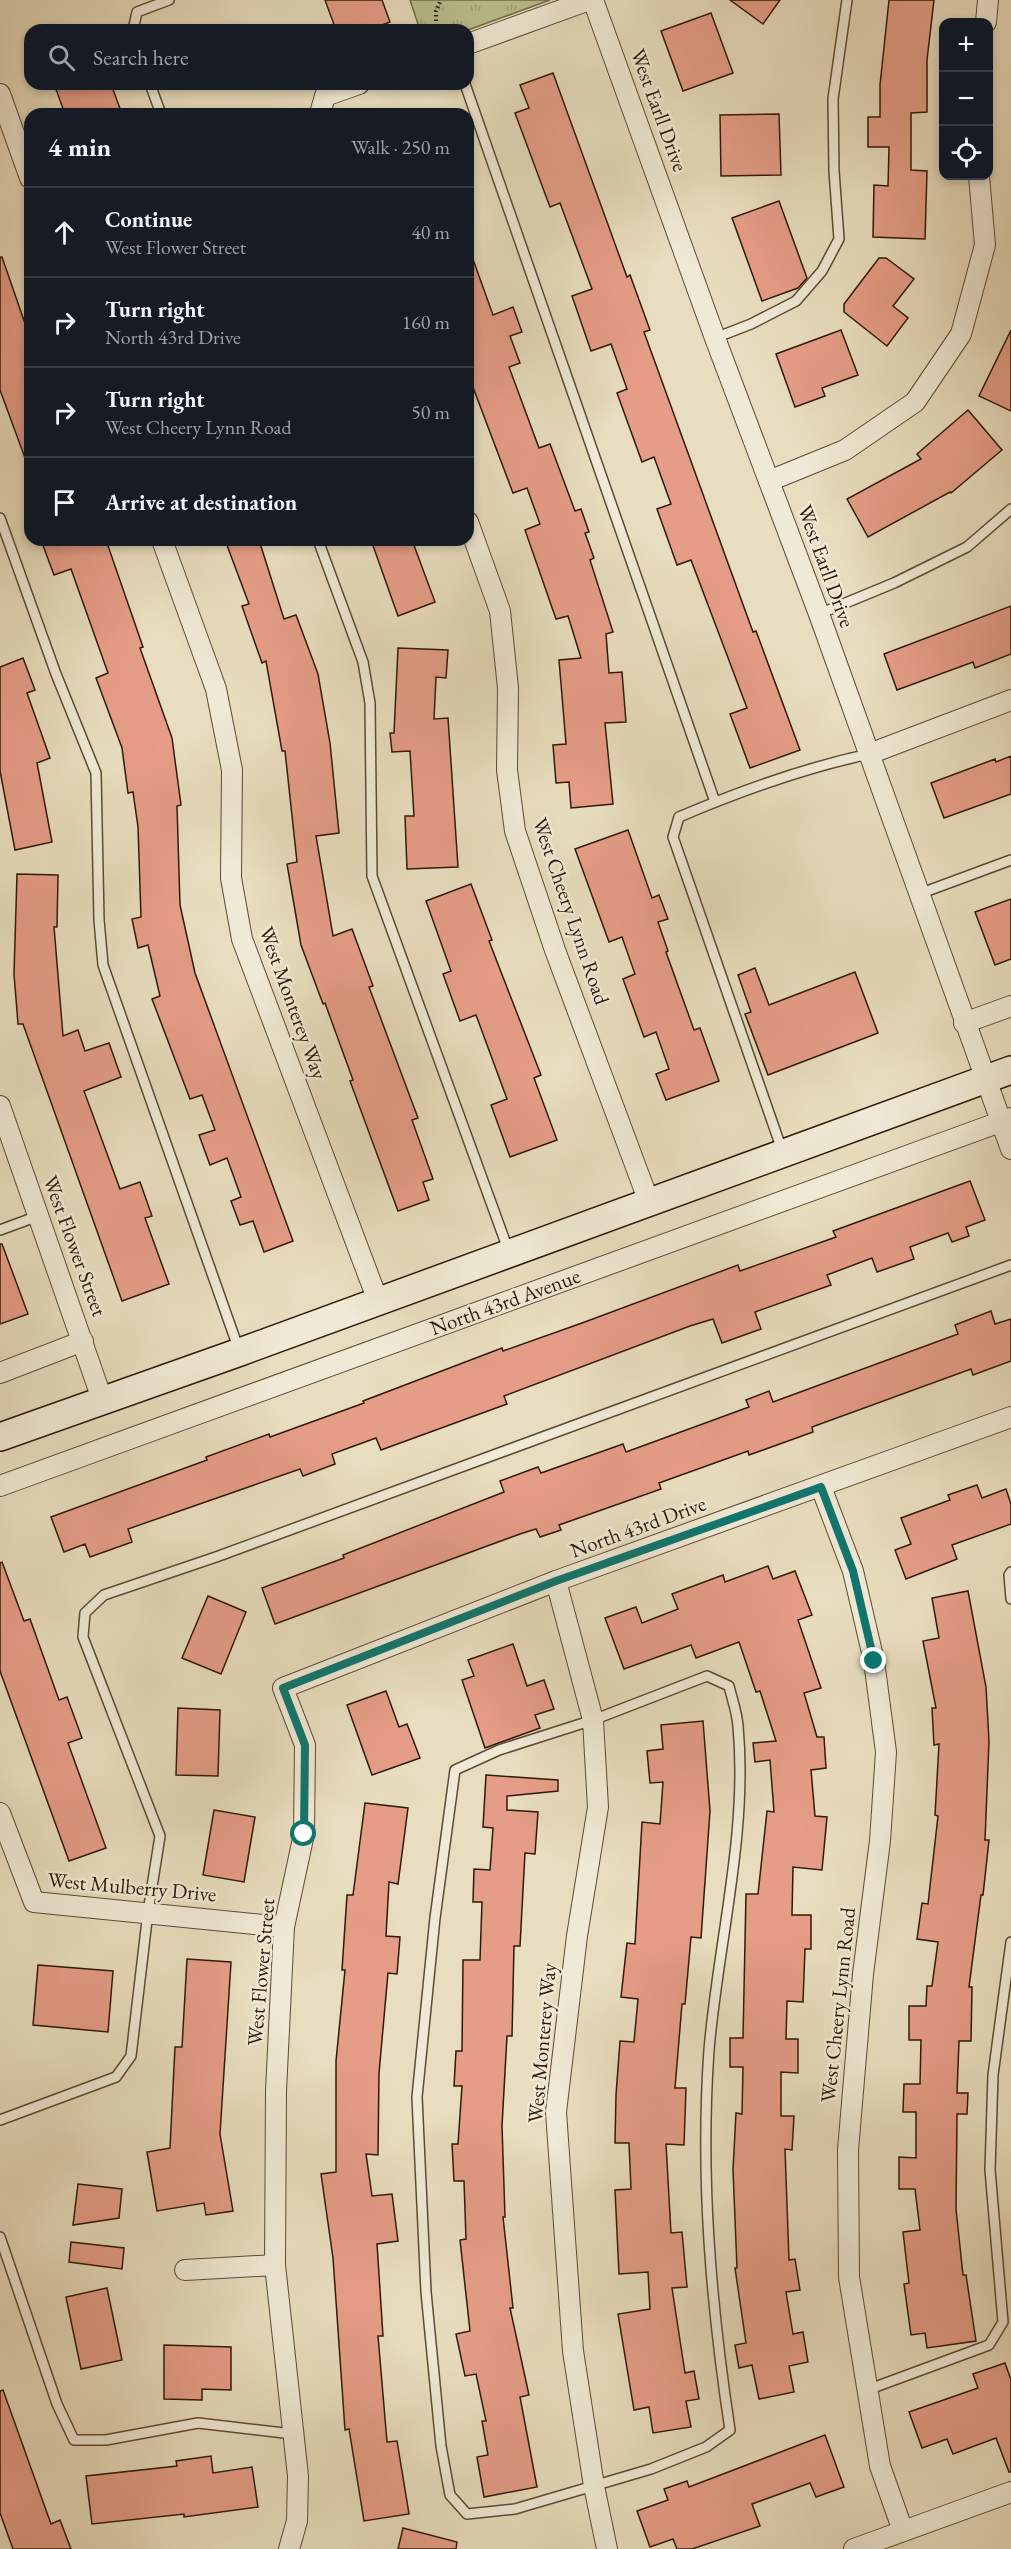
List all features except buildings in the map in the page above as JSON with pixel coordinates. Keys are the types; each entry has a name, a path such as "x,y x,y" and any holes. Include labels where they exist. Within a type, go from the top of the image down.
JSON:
{"main road":[{"path":"0,1437 103,1402 784,1155 1011,1070"}],"street":[{"path":"474,42 589,0"},
{"name":"West Earll Drive","path":"594,0 715,338 819,614 964,1023 985,1079 1006,1120 1011,1149"},
{"path":"986,18 988,0"},
{"path":"323,105 349,90"},
{"path":"0,94 24,161"},
{"path":"769,481 845,450 915,402 961,334 985,245 979,180"},
{"name":"West Cheery Lynn Road","path":"474,539 500,611 508,688 507,770 515,831 555,950 650,1202"},
{"name":"West Monterey Way","path":"164,546 216,690 232,770 231,878 242,939 378,1301"},
{"path":"869,754 1011,700"},
{"path":"964,1023 1011,1006"},
{"name":"West Flower Street","path":"0,1106 103,1402"},
{"name":"North 43rd Avenue","path":"0,1486 1006,1120"},
{"path":"0,1372 83,1341"},
{"name":"North 43rd Drive","path":"283,1688 556,1581 1011,1417"},
{"name":"West Cheery Lynn Road","path":"821,1487 853,1571 874,1661 886,1752 880,1841 863,1974 848,2150 849,2277 880,2466 903,2531"},
{"name":"West Monterey Way","path":"556,1581 593,1720 598,1807 577,1936 556,2112 573,2351 594,2486 607,2549"},
{"name":"West Flower Street","path":"283,1688 305,1745 304,1834 285,1927 276,2091 275,2265 298,2476 297,2521 289,2549"},
{"name":"West Mulberry Drive","path":"0,1813 34,1902 285,1927"},
{"path":"185,2270 275,2265"},
{"path":"854,2549 1011,2492"}],"lane":[{"path":"134,24 136,12 169,0"},
{"path":"715,338 752,324 796,301 822,271 839,239 834,171 833,99 847,0"},
{"path":"152,90 159,108"},
{"path":"467,90 473,108"},
{"path":"474,110 715,802"},
{"path":"819,614 894,583 967,547 1011,508"},
{"path":"0,518 56,674 96,772 99,920 103,965 240,1352"},
{"path":"320,546 363,662 370,703 372,876 509,1253"},
{"path":"784,1155 673,837 679,817 715,802 839,761 869,754"},
{"path":"919,894 1011,860"},
{"path":"0,1230 38,1216"},
{"path":"0,2120 116,2077 132,2056 148,1912 160,1836 82,1636 85,1613 104,1595 216,1557 1011,1265"},
{"path":"1011,1572 1009,1575 1011,1599"},
{"path":"707,1676 729,1686 738,1724 740,1790 710,2050 706,2147 709,2264 717,2344 730,2430 706,2447 651,2469 594,2486 515,2509 467,2514 450,2495 441,2446 426,2292 417,2097 435,1918 455,1770 499,1750 593,1720 707,1676"},
{"path":"867,2390 989,2344 1003,2322 990,2170 993,2075 1011,1942"},
{"path":"0,2237 57,2404 74,2440 106,2440 198,2423 294,2434"}],"path":[{"path":"436,24 436,10 441,1 447,0"}],"green space":[{"path":"410,0 550,0 474,28 474,24 418,24"}],"route":[{"path":"304,1834 305,1745 283,1688 556,1581 821,1487 853,1571 874,1661"}]}
